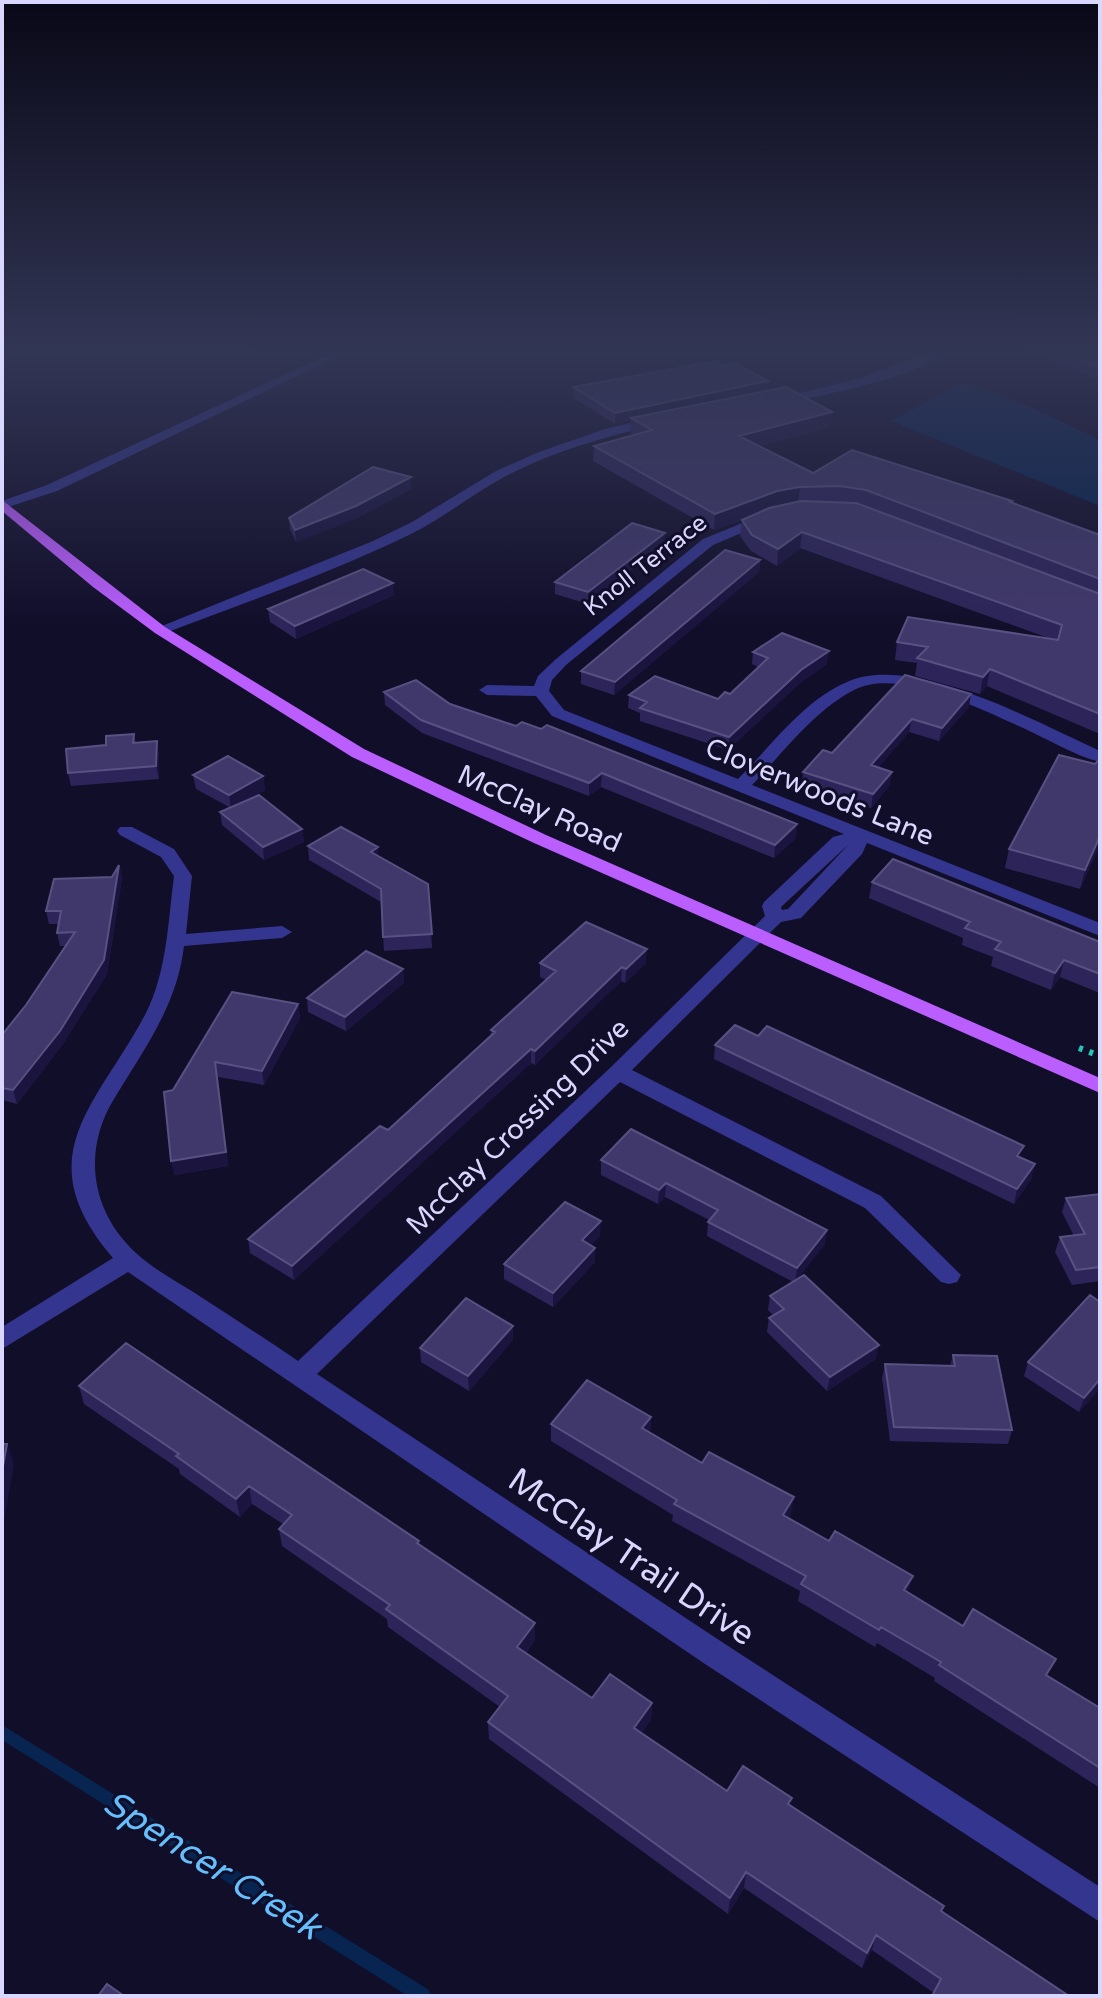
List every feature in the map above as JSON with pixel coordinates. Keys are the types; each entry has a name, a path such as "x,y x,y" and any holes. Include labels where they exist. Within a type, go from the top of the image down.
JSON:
{"main road":[{"name":"McClay Road","path":"3,504 98,584 160,630 251,690 358,753 540,839 1100,1086"}],"street":[{"path":"3,504 52,488 152,441"},
{"path":"160,630 387,540 426,521 476,487 546,453 579,441"},
{"name":"Knoll Terrace","path":"543,685 708,542 781,512"},
{"path":"741,786 836,694 857,682 884,679 911,680 941,689 1100,757"},
{"path":"487,690 543,685"},
{"name":"Cloverwoods Lane","path":"543,685 558,713 584,725 1100,930"},
{"name":"McClay Trail Drive","path":"126,831 168,853 183,876 171,976 156,1013 96,1110 84,1145 83,1183 98,1225 128,1260 728,1662 1100,1906"},
{"name":"McClay Crossing Drive","path":"299,1375 618,1072 775,917 794,914 856,850 860,835"},
{"path":"176,941 282,932"},
{"path":"618,1072 873,1202 949,1275"},
{"path":"2,1339 128,1260"}],"water":[{"path":"941,441 1100,441 1100,506"}],"building":[{"path":"611,441 749,441 813,473 852,450 1012,501 1100,535 1100,579 866,490 840,486 800,487 777,491 715,514 594,446"},
{"path":"373,467 411,477 356,506 295,530 289,518"},
{"path":"801,501 856,503 1100,594 1100,714 990,669 983,677 917,658 928,647 897,642 908,617 1058,640 1062,625 802,532 778,549 752,535 742,520 769,508"},
{"path":"632,523 665,533 588,592 555,582"},
{"path":"725,550 760,560 615,682 581,671"},
{"path":"363,569 393,583 295,626 268,609"},
{"path":"782,633 829,651 801,670 729,737 640,708 647,702 629,695 655,676 718,699 725,692 730,694 768,658 753,652"},
{"path":"905,675 971,694 942,728 912,719 871,765 892,772 873,794 803,772 823,750 832,753"},
{"path":"416,680 450,704 516,726 522,722 541,729 547,725 797,824 775,845 602,773 589,783 421,720 384,692"},
{"path":"134,734 133,743 157,741 156,766 68,773 66,749 106,745 106,736"},
{"path":"1059,755 1095,764 1100,759 1100,836 1085,870 1009,849"},
{"path":"228,756 263,776 229,795 193,775"},
{"path":"259,795 302,829 263,847 220,812"},
{"path":"341,827 378,847 371,852 428,884 432,934 383,937 381,889 308,846"},
{"path":"893,859 1100,942 1100,974 1064,960 1055,973 995,949 1001,942 965,928 970,922 872,882"},
{"path":"119,865 104,960 60,1031 13,1090 2,1088 2,1035 75,932 57,933 61,911 46,911 54,879 112,877"},
{"path":"586,922 647,949 626,969 622,967 535,1051 531,1049 292,1266 248,1239 380,1126 388,1130 495,1032 491,1030 556,971 540,963"},
{"path":"366,951 403,969 345,1017 307,998"},
{"path":"232,992 298,1004 262,1071 215,1062 226,1152 171,1161 164,1092 173,1090"},
{"path":"735,1025 758,1036 767,1026 1024,1146 1017,1156 1035,1164 1017,1189 715,1045"},
{"path":"631,1129 827,1230 797,1268 708,1222 718,1210 666,1183 659,1190 601,1160"},
{"path":"1100,1194 1100,1267 1076,1270 1060,1237 1085,1234 1066,1198"},
{"path":"565,1202 601,1221 582,1240 595,1248 553,1293 504,1264"},
{"path":"804,1275 879,1345 830,1377 769,1318 784,1309 770,1296"},
{"path":"1090,1295 1100,1302 1100,1379 1084,1398 1028,1362"},
{"path":"466,1298 513,1326 468,1376 420,1348"},
{"path":"126,1343 535,1623 517,1647 592,1698 610,1674 652,1703 634,1728 727,1791 743,1766 792,1798 788,1804 944,1906 941,1911 1069,1996 932,1996 941,1979 876,1935 867,1953 746,1872 730,1898 488,1722 508,1696 386,1609 390,1605 279,1529 292,1515 249,1486 236,1499 176,1456 179,1454 79,1386"},
{"path":"953,1355 997,1356 1012,1430 894,1427 885,1364 955,1366"},
{"path":"587,1380 651,1417 642,1428 702,1463 709,1452 794,1497 783,1515 829,1541 835,1531 913,1576 904,1590 963,1626 973,1609 1056,1659 1046,1675 1100,1708 1100,1768 939,1665 941,1662 801,1584 806,1576 674,1504 677,1500 551,1424"},
{"path":"2,1444 7,1444 2,1472"},
{"path":"107,1984 124,1996 98,1996"}],"waterway":[{"name":"Spencer Creek","path":"2,1732 423,1996"}]}
